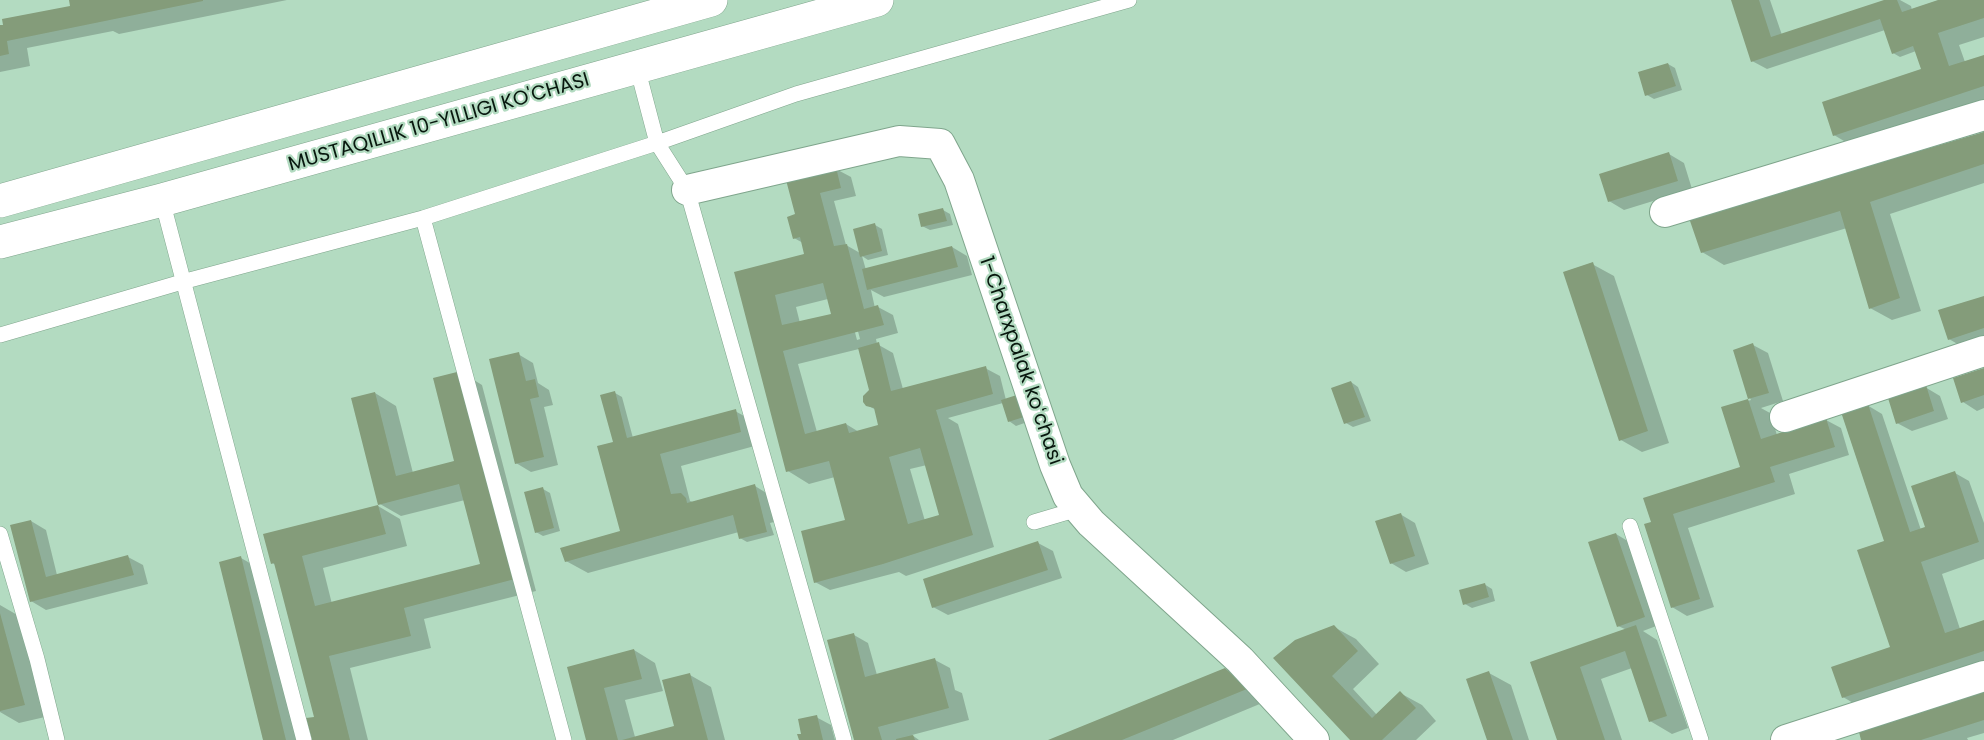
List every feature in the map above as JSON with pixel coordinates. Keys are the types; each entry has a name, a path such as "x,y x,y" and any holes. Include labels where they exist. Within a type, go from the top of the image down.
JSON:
{"main road":[{"path":"0,201 711,0"},
{"name":"MUSTAQILLIK 10-YILLIGI KO'CHASI","path":"0,242 162,200 877,0"}],"street":[{"path":"1665,212 1984,115"},
{"name":"1-Charxpalak koʻchasi","path":"687,190 899,141 939,144 959,180 1055,465 1068,496 1078,509 1240,660 1314,740"},
{"path":"1785,417 1984,351"},
{"path":"1786,740 1984,676"}],"lane":[{"path":"0,335 182,282 423,218 657,143 796,93 1129,0"},
{"path":"637,67 657,143 687,190 844,740"},
{"path":"162,200 304,740"},
{"path":"423,218 564,740"},
{"path":"1034,522 1078,509"},
{"path":"1630,526 1701,740"},
{"path":"0,534 37,659 57,740"}],"building":[{"path":"69,0 203,1 7,41 9,54 0,56 2,19 70,6"},
{"path":"1731,0 1759,0 1771,37 1884,0 1897,0 1902,12 1938,0 1984,0 1984,18 1938,33 1949,66 1984,55 1984,86 1833,136 1822,102 1921,69 1913,46 1892,54 1880,19 1751,62"},
{"path":"1668,63 1676,86 1645,96 1638,72"},
{"path":"1984,132 1984,164 1870,202 1900,298 1869,309 1840,211 1701,253 1689,218"},
{"path":"1669,152 1678,181 1608,202 1599,174"},
{"path":"836,167 841,188 820,193 834,246 847,244 864,309 878,305 884,325 783,351 805,434 846,423 849,433 878,425 874,408 866,406 863,402 863,396 869,390 858,348 879,342 891,391 986,366 993,394 936,410 973,535 814,583 801,531 845,520 829,461 786,472 734,272 804,254 800,237 793,239 787,217 795,214 786,180","holes":["823,283 831,314 782,325 775,295","920,448 939,515 908,524 889,457"]},
{"path":"943,208 947,221 921,227 918,214"},
{"path":"875,223 882,251 860,257 853,229"},
{"path":"952,246 958,267 867,290 862,269"},
{"path":"1593,262 1648,431 1619,441 1563,272"},
{"path":"1984,296 1984,328 1948,340 1938,310"},
{"path":"1753,343 1769,393 1748,399 1733,350"},
{"path":"519,352 526,381 535,379 539,397 530,399 544,457 515,464 489,359"},
{"path":"1984,368 1984,395 1961,403 1953,378"},
{"path":"461,371 515,579 404,608 411,636 329,656 350,740 312,740 306,718 314,717 274,563 271,564 263,534 378,505 351,398 375,392 396,476 454,461 433,378","holes":["459,484 480,564 315,606 302,556 386,534 378,505"]},
{"path":"1351,381 1365,417 1344,424 1331,388"},
{"path":"1926,385 1934,411 1896,424 1888,398"},
{"path":"615,391 627,438 736,409 741,432 660,454 671,494 681,493 687,503 755,484 767,532 739,539 733,515 565,562 560,548 620,531 597,446 613,442 600,395"},
{"path":"1020,394 1027,416 1008,422 1001,400"},
{"path":"1748,399 1761,439 1826,418 1835,447 1770,467 1775,482 1673,514 1700,599 1671,608 1644,524 1651,522 1643,498 1740,467 1721,407"},
{"path":"1868,404 1910,532 1925,527 1911,486 1955,471 1979,542 1921,562 1945,633 1984,620 1984,651 1842,698 1831,667 1890,647 1857,550 1884,541 1841,412"},
{"path":"543,487 554,528 535,533 524,492"},
{"path":"1401,513 1415,556 1390,564 1375,521"},
{"path":"31,520 46,577 128,555 134,575 30,602 10,525"},
{"path":"1616,533 1645,617 1617,627 1588,542"},
{"path":"1038,541 1048,570 932,608 923,579"},
{"path":"241,556 286,740 263,740 219,562"},
{"path":"1485,583 1489,597 1463,605 1459,590"},
{"path":"0,613 25,705 0,711"},
{"path":"1334,625 1358,651 1332,676 1372,718 1400,691 1416,708 1382,740 1350,740 1273,658 1295,640"},
{"path":"1636,625 1667,716 1649,722 1625,651 1580,667 1605,740 1557,740 1530,662"},
{"path":"854,633 865,677 935,658 949,708 878,727 882,740 854,740 827,640"},
{"path":"634,649 642,679 604,688 618,740 586,740 567,667"},
{"path":"1225,668 1247,689 1122,740 1048,740"},
{"path":"1489,671 1513,740 1487,740 1466,679"},
{"path":"690,673 708,740 622,740 674,726 662,680"},
{"path":"1984,688 1984,720 1921,740 1861,740 1858,728"},
{"path":"817,715 823,740 799,740 797,734 801,734 798,719"},
{"path":"913,735 915,740 896,740 896,739"}]}
